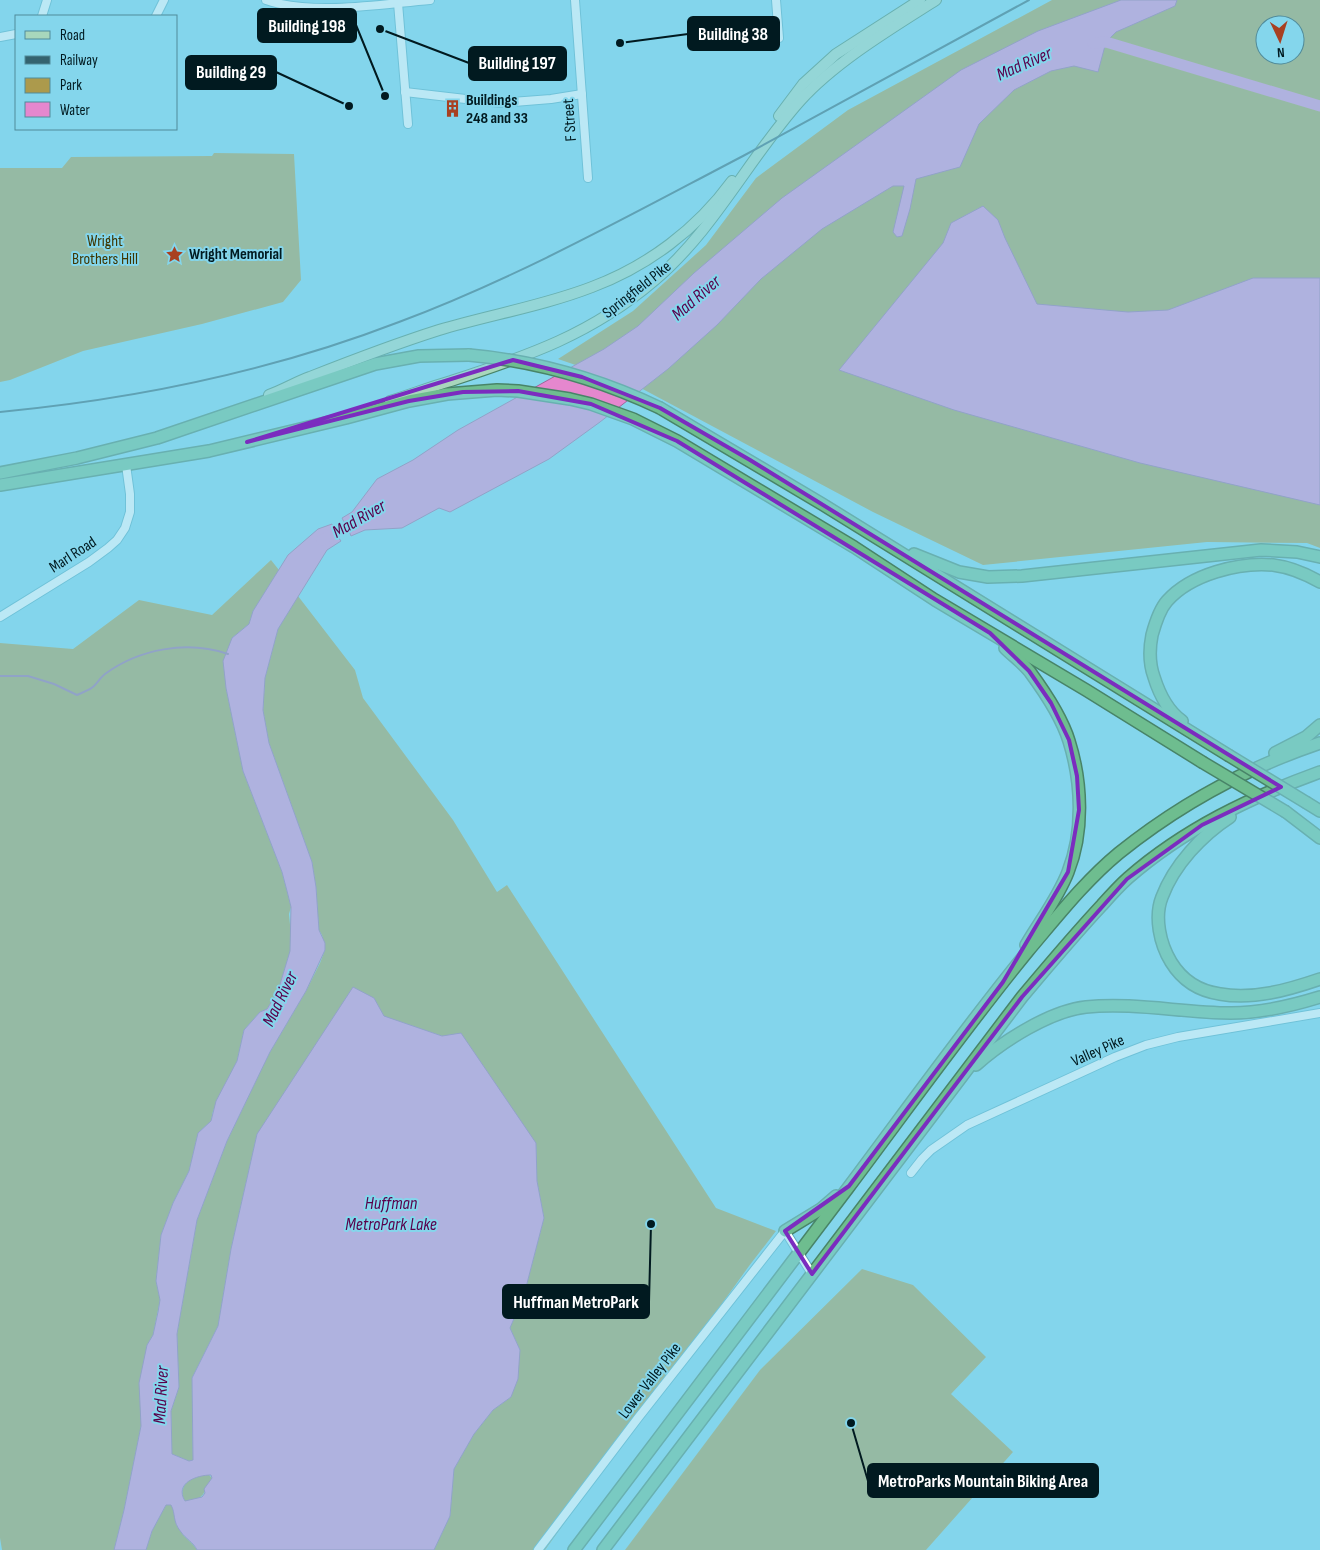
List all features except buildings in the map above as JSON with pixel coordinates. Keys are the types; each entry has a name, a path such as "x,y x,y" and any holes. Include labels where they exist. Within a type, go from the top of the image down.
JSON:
{"highway":[{"path":"0,473 122,448 375,364 418,356 469,355 505,359 560,370 619,390 660,408 765,469 1320,811"},
{"path":"0,485 209,451 409,401 463,392 518,391 555,396 591,404 633,419 677,441 737,476 854,547 936,600 1286,812 1320,838"},
{"path":"875,538 959,572 988,577 1022,576 1261,550 1297,552 1320,557"},
{"path":"1228,755 1175,716 1159,692 1151,668 1150,648 1155,623 1167,601 1183,587 1212,573 1242,566 1274,565 1305,574 1320,582"},
{"path":"990,633 1029,670 1051,702 1069,740 1077,776 1079,810 1076,842 1068,872 1055,899 1002,982"},
{"path":"1242,774 1275,753 1306,737 1320,726"},
{"path":"574,1550 1002,982 1075,894 1117,854 1160,821 1200,795 1242,774 1320,743"},
{"path":"603,1550 1022,997 1093,915 1127,879 1163,849 1238,806 1320,772"},
{"path":"1274,790 1218,825 1193,849 1173,874 1161,898 1158,929 1165,953 1178,973 1197,988 1219,994 1246,997 1295,988 1320,979"},
{"path":"960,1080 1004,1043 1056,1015 1085,1007 1117,1006 1230,1013 1261,1011 1293,1005 1320,997"},
{"path":"786,1231 821,1208 849,1186"}],"main road":[{"name":"Springfield Pike","path":"215,418 231,409 358,358 439,330 574,294 609,281 647,261 692,227 722,193 793,98 817,71 836,54 920,0"},
{"name":"Springfield Pike","path":"247,442 393,400 505,364 562,341 611,313 657,278 695,240 731,194 774,132 809,92 837,68 936,0"}],"street":[{"path":"42,15 47,0"},
{"path":"156,15 164,0"},
{"path":"266,0 303,7 430,0"},
{"name":"F Street","path":"575,0 588,178"},
{"path":"776,0 779,38"},
{"path":"398,2 408,124"},
{"path":"0,37 15,34"},
{"path":"405,92 500,103 551,99 582,94"},
{"name":"Marl Road","path":"0,617 118,540 127,523 130,512 130,494 126,465"},
{"path":"1286,812 1320,833"},
{"name":"Valley Pike","path":"911,1173 922,1158 931,1150 967,1125 1115,1057 1146,1045 1178,1037 1320,1013"},
{"path":"786,1231 812,1274"},
{"name":"Lower Valley Pike","path":"538,1550 638,1418 786,1231"}],"highlighted area":[{"path":"513,360 582,377 660,408 750,460 1281,787 1202,825 1127,879 1022,997 812,1274 785,1231 849,1186 1003,982 1068,872 1079,810 1077,776 1069,740 1051,703 1029,671 990,633 677,441 591,404 518,391 463,392 409,401 247,442"}],"green space":[{"path":"1052,0 1320,0 1320,548 1307,543 1207,542 983,565 873,512 637,386 558,359 633,311 706,245 756,178 848,110"},
{"name":"Wright Brothers Hill","path":"214,153 294,154 301,280 283,302 202,324 83,351 10,380 0,382 0,168 62,168 71,157 212,156"},
{"path":"271,560 279,570 253,611 249,624 232,638 226,688 243,771 282,872 291,907 289,914 290,951 278,991 267,1009 260,1012 244,1030 237,1061 213,1111 211,1121 198,1133 189,1171 173,1203 161,1235 156,1281 160,1300 153,1335 147,1345 141,1426 114,1550 2,1550 0,1538 0,643 73,649 139,600 212,615"},
{"path":"298,596 355,670 363,698 453,820 497,892 507,885 716,1208 776,1231 545,1550 434,1550 450,1516 454,1469 474,1434 493,1410 511,1397 520,1350 510,1328 524,1295 544,1218 537,1181 536,1143 442,1036 383,1016 374,998 257,1134 231,1249 218,1326 192,1378 193,1460 189,1461 172,1454 171,1411 179,1387 177,1334 197,1220 227,1141 270,1052 306,991 325,950 319,930 312,862 269,743 263,710 265,678 278,629"},
{"path":"862,1269 913,1285 986,1357 951,1394 1013,1452 926,1550 625,1550 760,1370"},
{"path":"209,1475 212,1478 203,1494 197,1499 185,1501 182,1494 187,1482 195,1476"},
{"path":"166,1505 172,1505 178,1528 197,1550 146,1550 152,1531"}],"water":[{"path":"1121,0 1177,0 1175,6 1116,32 1106,42 1098,72 1074,66 1051,71 1014,90 979,124 960,167 916,179 902,236 897,237 893,232 904,186 893,186 822,229 761,279 717,325 668,369 549,459 450,512 439,508 402,528 365,530 351,536 349,531 355,526 347,529 345,525 352,520 344,522 342,518 352,512 377,479 413,460 458,430 604,349 638,326 694,273 782,198 961,70 1038,31"},
{"path":"983,206 998,220 1037,304 1128,312 1168,310 1253,278 1320,278 1320,505 1140,463 954,410 839,370 943,243 951,223"},
{"name":"Huffman MetroPark Lake","path":"332,524 334,528 328,533 335,531 337,535 331,539 338,537 341,541 327,550 278,629 265,678 263,710 269,743 312,862 319,930 325,943 325,950 306,991 270,1052 227,1141 197,1220 177,1334 179,1387 171,1411 172,1454 189,1461 193,1460 192,1378 218,1326 231,1249 257,1134 353,987 374,998 384,1016 442,1036 461,1033 536,1143 537,1181 544,1218 524,1295 510,1328 520,1350 518,1379 511,1397 493,1410 474,1434 454,1469 450,1516 434,1550 197,1550 178,1528 171,1505 166,1505 152,1531 146,1550 114,1550 141,1426 139,1383 147,1345 153,1335 160,1300 156,1281 161,1235 173,1203 189,1171 198,1133 211,1121 216,1101 237,1061 244,1030 260,1012 267,1009 278,991 290,951 291,907 282,872 243,771 226,688 223,661 232,638 249,624 253,611 288,555 318,529","holes":["205,1475 211,1475 212,1478 204,1489 205,1493 202,1497 185,1501 182,1489 189,1481"]}],"waterway":[{"name":"Mad River","path":"1093,43 1106,42 1320,106"},
{"name":"Mad River","path":"322,540 358,520"},
{"path":"0,676 28,676 54,684 77,695 88,690 118,665 148,653 164,649 196,648 228,654"}],"railway":[{"path":"0,412 153,391 253,369 351,339 444,304 531,265 616,223 1029,0"}],"place":[{"name":"Building 197","path":"380,29"},
{"name":"Building 38","path":"620,43"},
{"name":"Building 198","path":"385,96"},
{"name":"Building 29","path":"349,106"},
{"name":"Buildings 248 and 33","path":"452,109"},
{"name":"Wright Memorial","path":"175,254"},
{"name":"Huffman MetroPark","path":"651,1224"},
{"name":"MetroParks Mountain Biking Area","path":"851,1423"}]}
